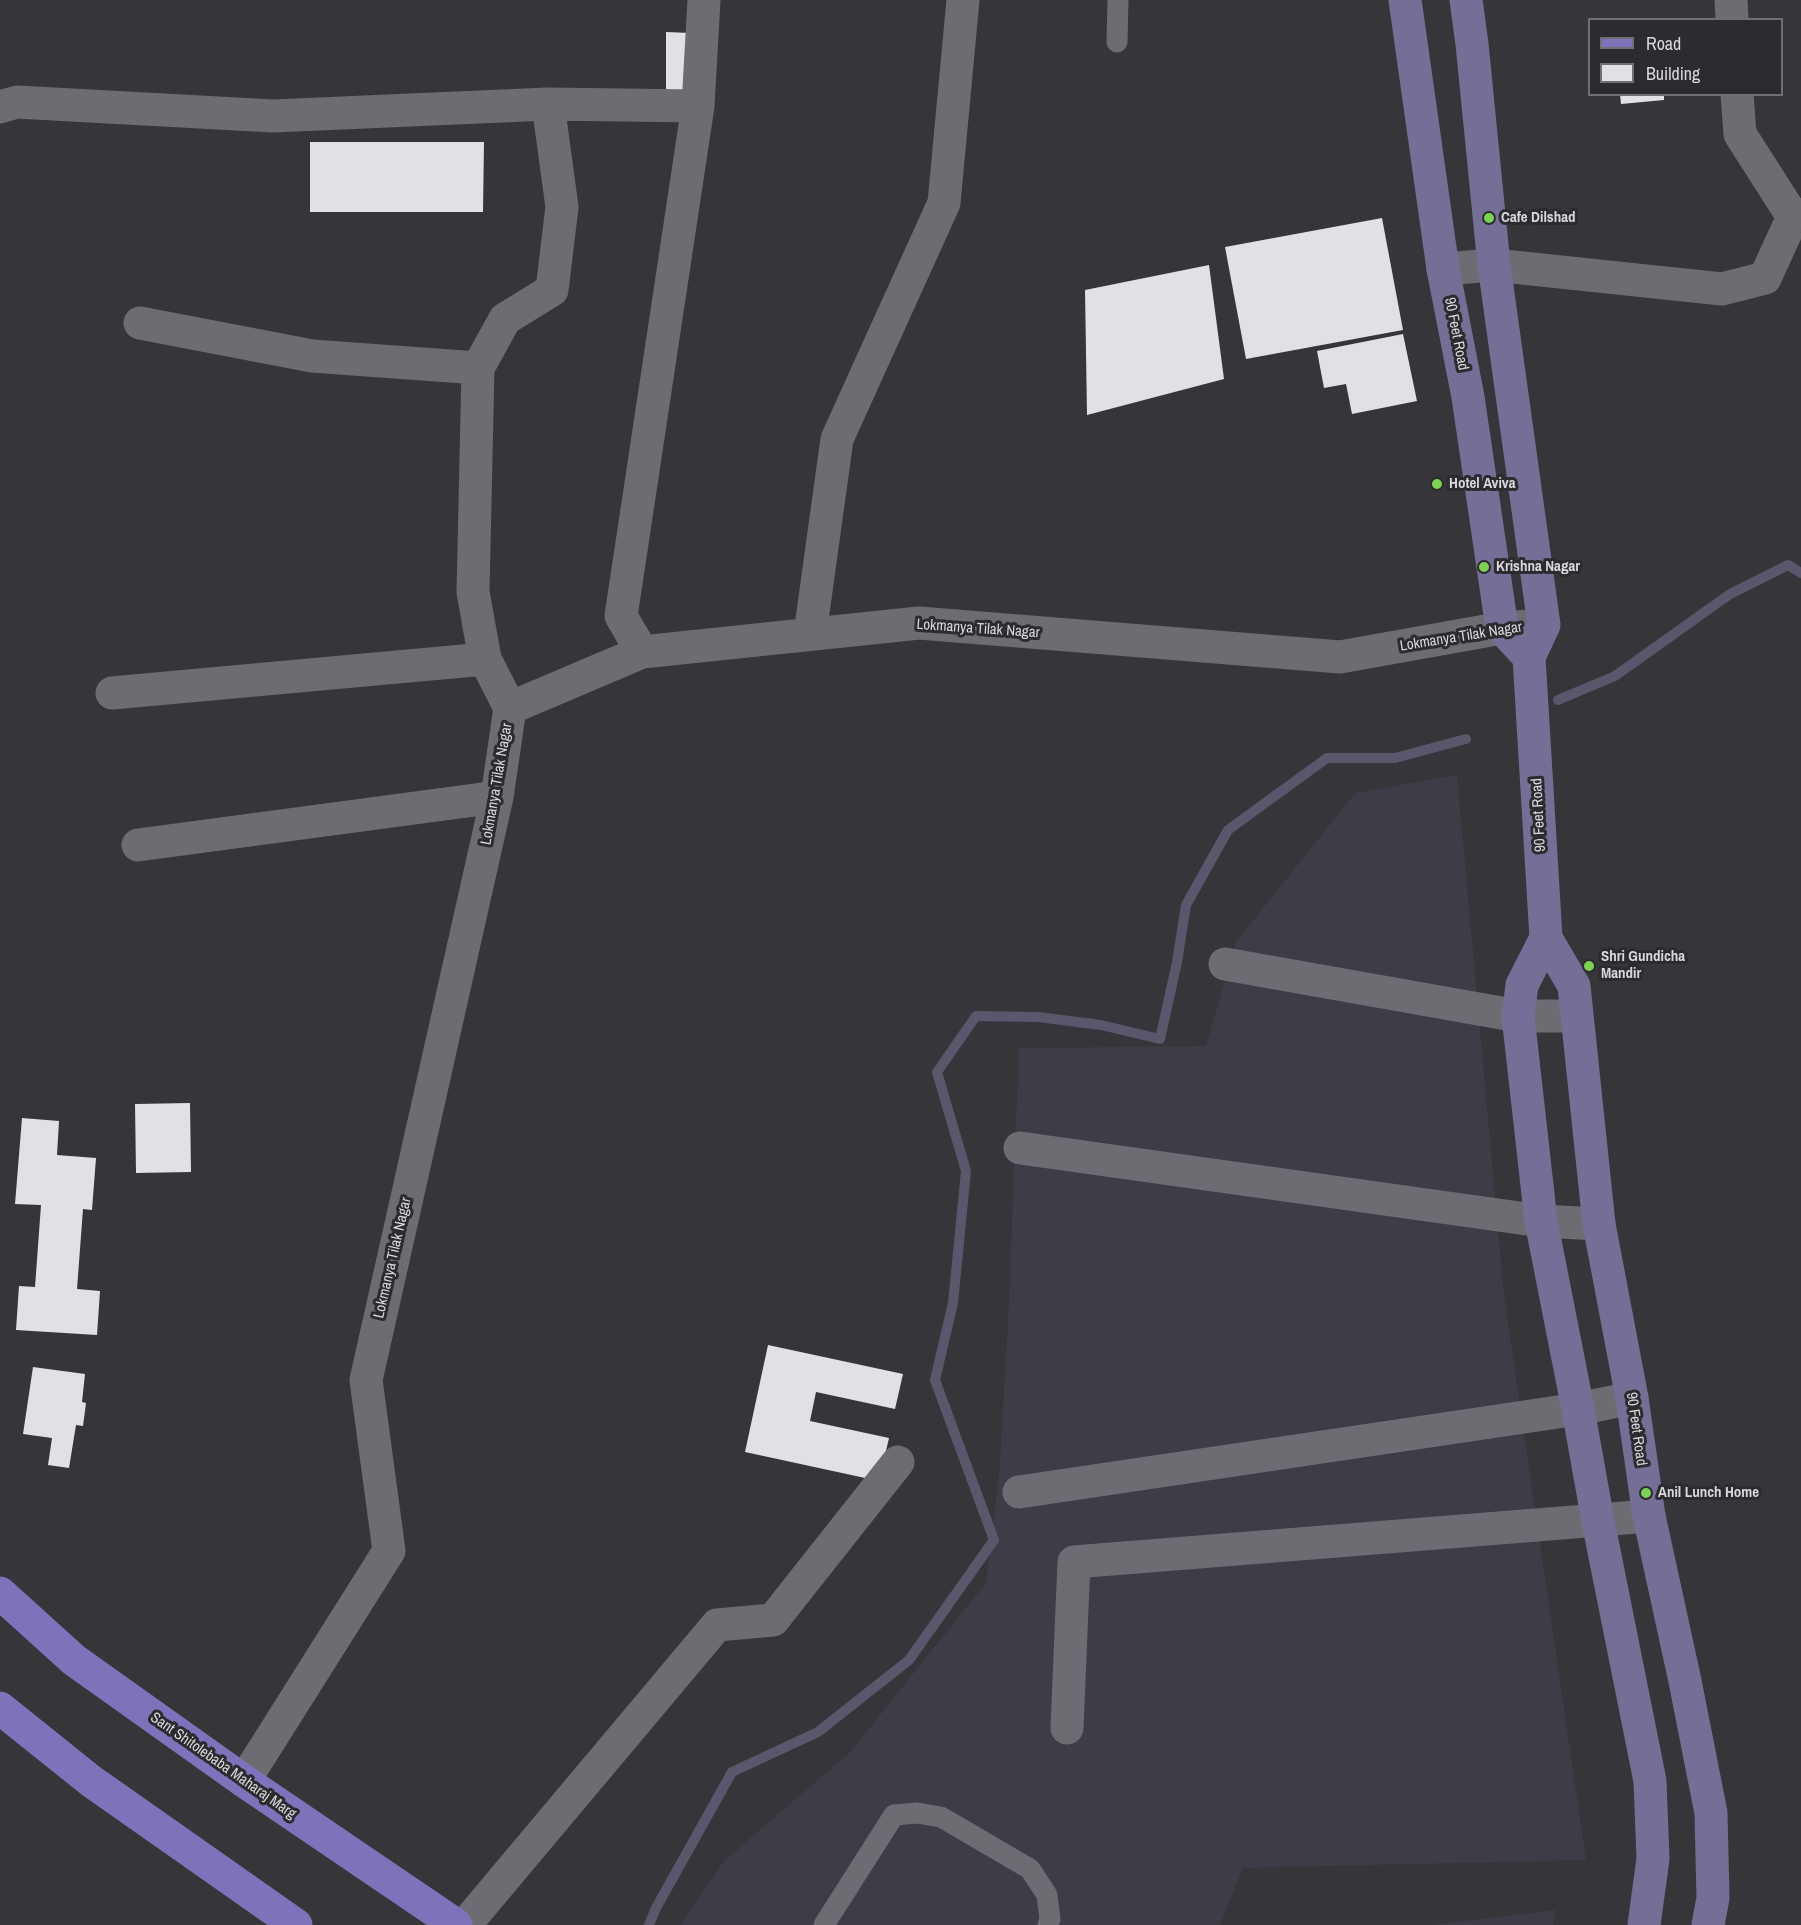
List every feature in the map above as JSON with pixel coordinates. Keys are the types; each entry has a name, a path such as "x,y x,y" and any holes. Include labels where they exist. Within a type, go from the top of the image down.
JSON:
{"main road":[{"name":"Sant Shitolebaba Maharaj Marg","path":"0,1593 74,1660 244,1781 456,1925"},
{"path":"0,1708 91,1780 296,1925"}],"street":[{"path":"642,652 621,616 698,106 704,0"},
{"path":"810,634 837,439 944,203 963,0"},
{"name":"90 Feet Road","path":"1405,0 1443,269 1468,397 1502,628"},
{"path":"1466,0 1494,266 1544,625"},
{"path":"1731,0 1732,18"},
{"path":"1443,269 1494,266 1722,290 1765,278 1797,216 1740,134 1737,96"},
{"path":"0,106 17,102 273,116 548,104 698,106"},
{"path":"510,708 485,659 473,592 478,368 505,319 552,290 562,207 548,104"},
{"path":"140,323 312,356 478,368"},
{"name":"Lokmanya Tilak Nagar","path":"244,1781 389,1551 366,1380 497,797 510,708 642,652 919,623 1340,657 1502,628 1544,625"},
{"name":"90 Feet Road","path":"1544,625 1529,657 1546,938 1574,986 1599,1224 1632,1398 1649,1516 1711,1813 1713,1898 1708,1925"},
{"path":"1502,628 1529,657"},
{"path":"112,693 485,659"},
{"path":"138,845 497,797"},
{"path":"1546,938 1522,985 1518,1016 1541,1221 1650,1781 1653,1859 1644,1925"},
{"path":"1225,964 1518,1016 1576,1016"},
{"path":"1020,1148 1541,1221 1599,1224"},
{"path":"1019,1492 1578,1409 1632,1398"},
{"path":"465,1925 717,1625 773,1620 898,1462"},
{"path":"1067,1728 1074,1562 1649,1516"}],"lane":[{"path":"1116,42 1118,0"},
{"path":"824,1925 894,1815 917,1813 941,1817 1030,1869 1047,1895 1050,1919 1048,1925"}],"shaded area":[{"path":"1457,775 1504,1295 1586,1860 1243,1868 1220,1925 680,1925 724,1861 851,1751 986,1583 999,1476 1008,1323 1019,1048 1206,1046 1236,942 1355,793"},
{"path":"1556,1910 1553,1925 1431,1925"}],"building":[{"path":"666,32 691,33 691,98 666,98"},
{"path":"1620,96 1664,96 1664,100 1621,104"},
{"path":"310,142 484,142 483,212 310,212"},
{"path":"1382,218 1403,330 1246,359 1225,247"},
{"path":"1209,265 1224,379 1087,415 1085,290"},
{"path":"1403,334 1417,401 1352,414 1346,384 1324,388 1317,351"},
{"path":"190,1103 191,1172 136,1173 135,1104"},
{"path":"22,1118 59,1121 57,1155 96,1158 92,1210 83,1209 77,1289 100,1291 97,1335 16,1330 19,1286 35,1287 41,1205 15,1204"},
{"path":"768,1345 903,1374 895,1409 816,1392 810,1421 889,1438 879,1481 745,1452"},
{"path":"33,1367 85,1374 82,1402 86,1403 83,1426 76,1425 69,1468 48,1465 52,1438 23,1434"}],"waterway":[{"path":"1558,700 1615,676 1730,594 1788,565 1801,573"},
{"path":"649,1925 656,1908 732,1772 818,1732 909,1660 994,1540 935,1380 953,1303 966,1171 937,1072 976,1016 1038,1017 1101,1025 1160,1039 1177,962 1186,905 1228,830 1327,758 1395,758 1466,739"}],"place":[{"name":"Cafe Dilshad","path":"1489,218"},
{"name":"Hotel Aviva","path":"1437,484"},
{"name":"Krishna Nagar","path":"1484,567"},
{"name":"Shri Gundicha Mandir","path":"1589,966"},
{"name":"Anil Lunch Home","path":"1646,1493"}]}
